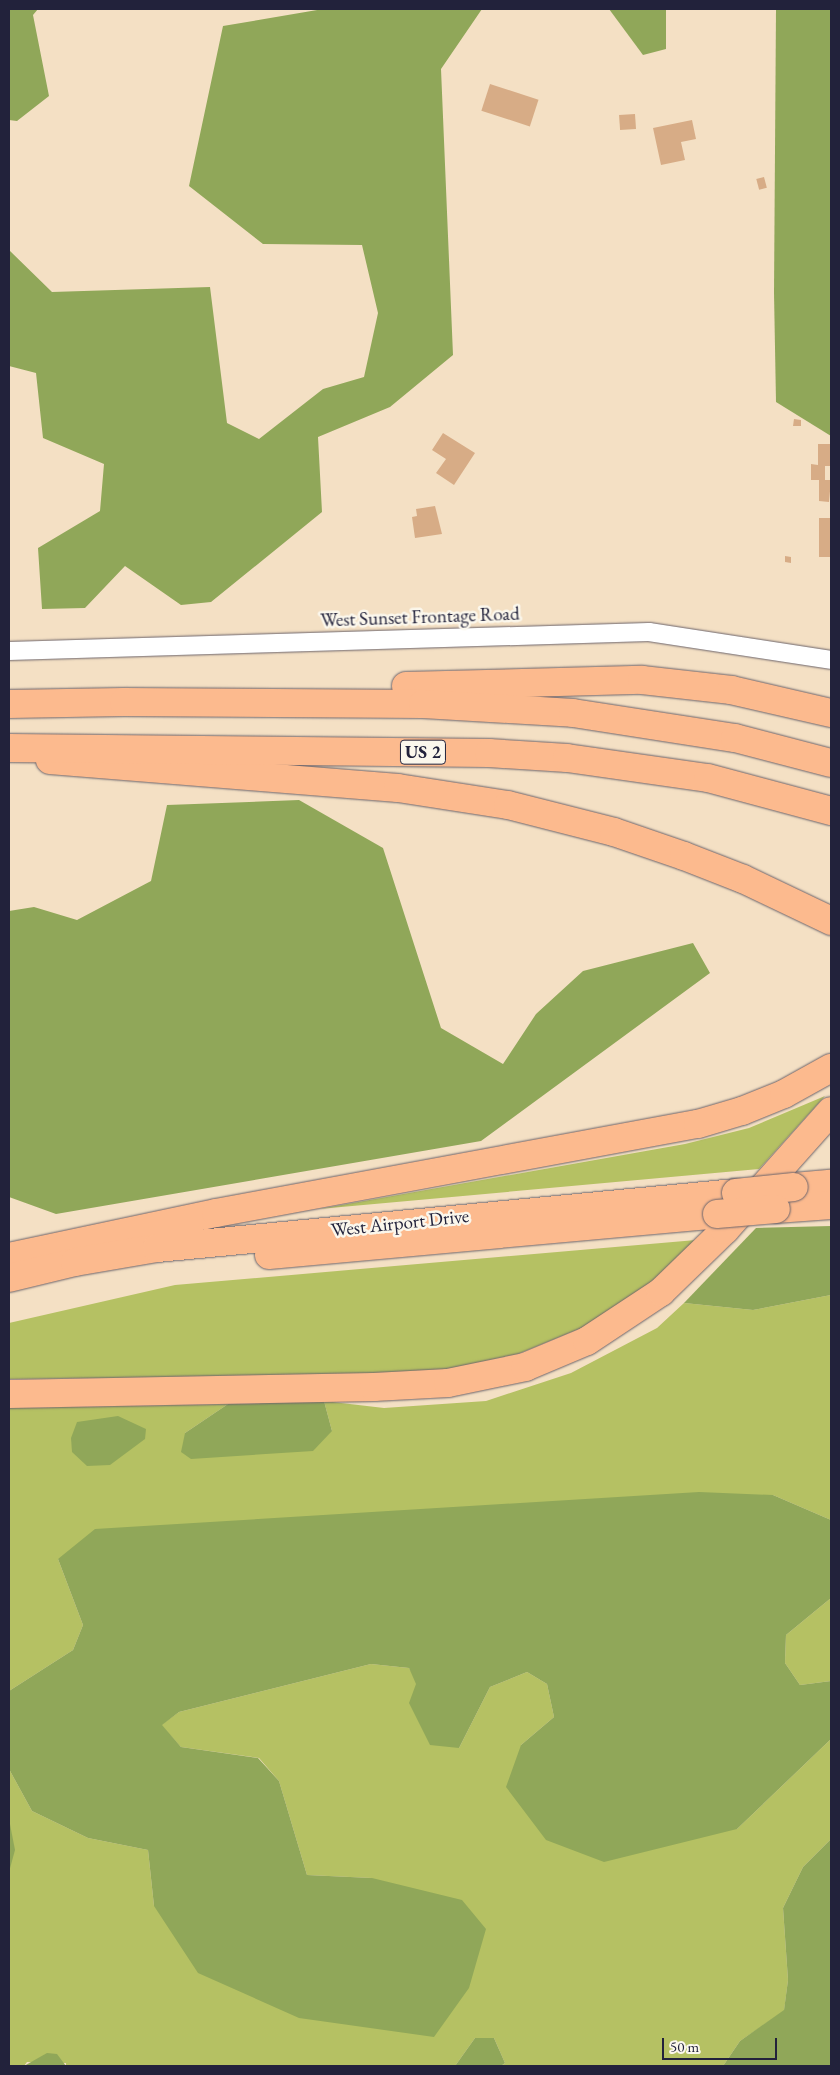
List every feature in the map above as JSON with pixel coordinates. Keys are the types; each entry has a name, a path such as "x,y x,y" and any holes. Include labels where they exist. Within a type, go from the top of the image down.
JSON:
{"main road":[{"path":"124,702 330,690 615,679 716,688 831,713"},
{"path":"9,704 124,702 423,704 573,713 735,738 831,763"},
{"name":"US 2","path":"9,748 489,753 557,758 708,778 831,811"},
{"path":"9,756 398,788 508,806 661,848 743,879 831,921"},
{"path":"9,1257 216,1212 698,1124 742,1111 784,1094 831,1068"},
{"path":"9,1394 374,1387 448,1383 524,1367 587,1341 661,1292 718,1238 831,1111"},
{"name":"West Airport Drive","path":"9,1278 75,1262 157,1248 831,1184"},
{"name":"West Airport Drive","path":"9,1297 88,1278 169,1265 831,1205"}],"street":[{"name":"West Sunset Frontage Road","path":"9,651 649,632 831,660"}],"green space":[{"path":"9,9 38,9 33,15 49,96 17,121 9,120"},
{"path":"323,9 482,9 441,69 453,355 390,407 318,437 322,512 211,602 181,605 125,566 85,608 42,609 38,548 100,511 104,464 43,438 36,373 9,366 9,250 52,292 210,287 227,423 259,439 323,389 364,377 378,313 362,245 263,244 189,186 223,26"},
{"path":"609,9 666,9 666,49 643,55"},
{"path":"776,9 831,9 831,436 776,402 774,293"},
{"path":"299,800 383,848 441,1028 503,1064 536,1014 583,971 693,943 710,973 481,1141 56,1214 9,1197 9,911 34,907 77,920 151,881 167,805"},
{"path":"825,1096 759,1169 319,1209 685,1144 749,1128"},
{"path":"831,1226 831,1295 753,1310 684,1303 756,1228"},
{"path":"696,1240 652,1284 584,1327 518,1354 448,1369 371,1376 9,1379 9,1323 175,1285"},
{"path":"831,1295 831,1520 773,1495 58,1559 83,1625 73,1650 9,1691 9,1408 228,1404 185,1433 332,1431 324,1401 384,1408 486,1401 571,1373 657,1328 684,1303 753,1310"},
{"path":"324,1401 332,1431 313,1451 191,1459 181,1452 185,1433 228,1404"},
{"path":"118,1416 146,1429 145,1439 110,1465 87,1466 72,1452 71,1438 77,1422"},
{"path":"699,1492 773,1495 831,1520 831,1598 786,1635 785,1663 800,1685 831,1681 831,1739 737,1829 604,1862 546,1840 506,1787 521,1745 554,1717 547,1684 527,1672 490,1687 459,1748 430,1745 409,1703 416,1684 409,1668 371,1664 179,1712 162,1725 181,1747 258,1758 279,1781 307,1875 372,1878 462,1900 486,1929 469,1988 434,2037 299,2018 198,1973 154,1906 148,1850 88,1838 32,1811 9,1769 9,1691 73,1650 83,1625 58,1559 95,1529"},
{"path":"831,1598 831,1681 800,1685 785,1663 786,1635"},
{"path":"371,1664 409,1668 459,1748 490,1687 527,1672 547,1684 554,1717 521,1745 737,1829 831,1739 831,1839 803,1867 783,1908 788,1980 784,2011 740,2041 723,2066 501,2066 505,2063 494,2038 475,2038 455,2066 66,2066 66,2063 27,2062 24,2066 9,2066 9,1769 32,1811 88,1838 148,1850 154,1906 372,1878 307,1875 279,1781 259,1758 181,1747 161,1725 179,1712"},
{"path":"9,1819 15,1850 9,1872"},
{"path":"831,1839 831,2066 723,2066 740,2041 784,2010 788,1980 783,1908 803,1867"},
{"path":"475,2038 494,2038 505,2063 501,2066 455,2066"},
{"path":"47,2053 57,2054 66,2066 24,2066"}],"building":[{"path":"490,84 539,100 530,126 481,111"},
{"path":"635,114 636,129 620,130 619,115"},
{"path":"692,120 696,139 681,142 685,160 661,165 653,128"},
{"path":"764,177 767,188 759,190 756,179"},
{"path":"794,419 801,420 801,426 793,426"},
{"path":"443,433 475,453 454,485 436,473 446,459 432,450"},
{"path":"818,444 831,444 831,466 825,466 825,480 831,480 829,502 819,501 819,480 811,480 811,464 818,465"},
{"path":"435,506 442,534 415,538 412,517 417,516 416,509"},
{"path":"819,518 831,518 831,557 819,557"},
{"path":"785,556 791,557 791,563 785,562"}]}
